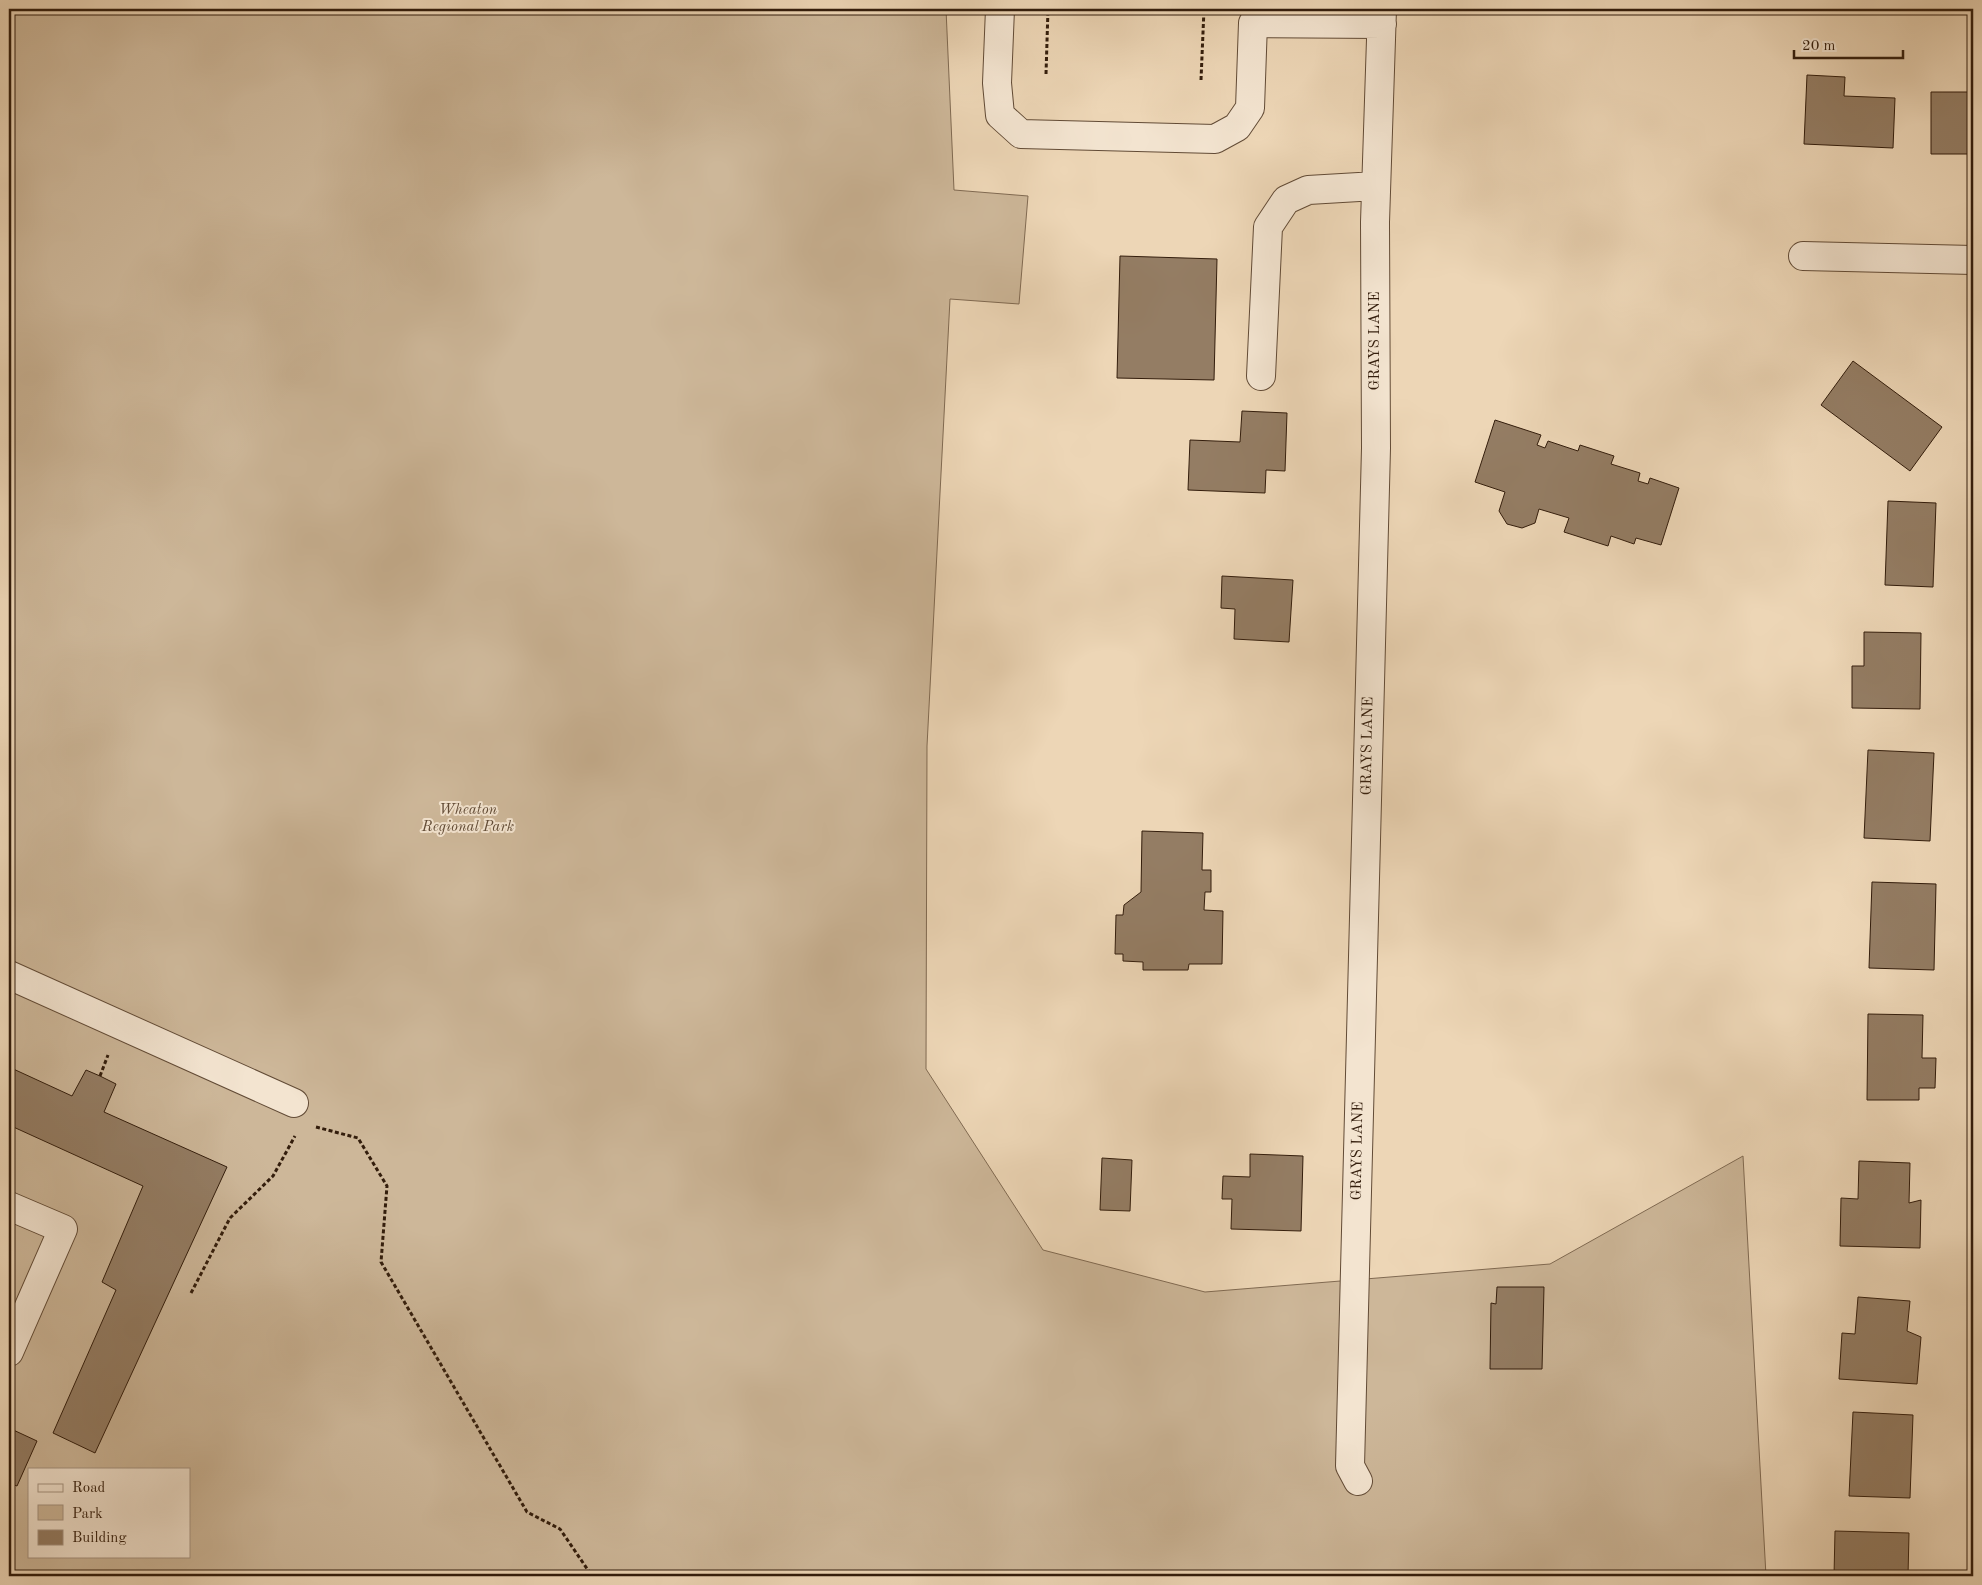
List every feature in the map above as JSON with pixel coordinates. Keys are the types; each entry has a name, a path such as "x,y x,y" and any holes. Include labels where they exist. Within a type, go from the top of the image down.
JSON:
{"street":[{"path":"1000,9 997,84 1000,115 1021,134 1215,139 1237,127 1250,108 1253,16 1382,16"},
{"name":"GRAYS LANE","path":"1358,1481 1350,1466 1376,448 1376,186 1382,16"},
{"path":"1261,376 1268,227 1286,200 1308,190 1376,186"},
{"path":"1803,256 1973,260"},
{"path":"9,975 294,1103"},
{"path":"9,1206 63,1229 9,1352"}],"path":[{"path":"1046,74 1048,9"},
{"path":"1201,80 1204,9"},
{"path":"312,1126 358,1138 387,1186 380,1262 527,1512 560,1529 592,1576"},
{"path":"191,1293 230,1218 273,1176 298,1130"}],"green space":[{"name":"Wheaton Regional Park","path":"9,9 946,9 954,190 1028,196 1019,304 950,299 927,746 926,1069 1043,1250 1205,1292 1550,1264 1743,1156 1766,1576 9,1576"}],"building":[{"path":"1807,75 1845,77 1844,96 1895,98 1893,148 1804,144"},
{"path":"1931,92 1973,92 1973,154 1931,154"},
{"path":"1120,256 1217,259 1214,380 1117,378"},
{"path":"1853,361 1942,427 1910,471 1821,405"},
{"path":"1242,411 1287,413 1285,471 1266,470 1265,493 1188,490 1190,440 1240,442"},
{"path":"1495,420 1541,435 1537,445 1545,448 1548,441 1578,451 1580,445 1614,456 1611,464 1640,473 1638,481 1648,484 1650,478 1679,488 1661,545 1636,538 1634,544 1611,536 1608,546 1564,532 1569,518 1539,509 1535,523 1522,528 1507,524 1499,511 1505,492 1475,482"},
{"path":"1888,501 1936,503 1933,587 1885,585"},
{"path":"1222,576 1293,580 1289,642 1234,639 1235,609 1221,608"},
{"path":"1864,632 1921,633 1920,709 1852,708 1852,666 1864,666"},
{"path":"1868,750 1934,753 1930,841 1864,838"},
{"path":"1142,831 1203,833 1202,870 1211,870 1211,892 1205,892 1204,910 1223,911 1222,964 1189,964 1188,970 1143,970 1143,962 1123,961 1123,954 1115,954 1116,915 1123,915 1124,905 1141,892"},
{"path":"1872,882 1936,884 1934,970 1869,968"},
{"path":"1868,1014 1923,1015 1922,1058 1936,1058 1935,1088 1919,1088 1919,1100 1867,1100"},
{"path":"9,1067 72,1096 86,1070 100,1076 116,1084 104,1112 227,1167 95,1453 53,1433 116,1290 102,1282 143,1186 9,1125"},
{"path":"1250,1154 1303,1156 1301,1231 1231,1229 1232,1199 1222,1199 1223,1176 1250,1177"},
{"path":"1102,1158 1132,1160 1130,1211 1100,1210"},
{"path":"1859,1161 1910,1163 1909,1203 1921,1200 1920,1248 1840,1246 1841,1198 1858,1199"},
{"path":"1497,1287 1544,1287 1542,1369 1490,1369 1491,1303 1496,1304"},
{"path":"1858,1297 1910,1301 1907,1331 1921,1337 1917,1384 1839,1379 1842,1333 1855,1334"},
{"path":"1853,1412 1913,1415 1910,1498 1849,1496"},
{"path":"9,1428 37,1441 17,1486 9,1483"},
{"path":"1835,1531 1909,1533 1908,1576 1834,1576"}]}
